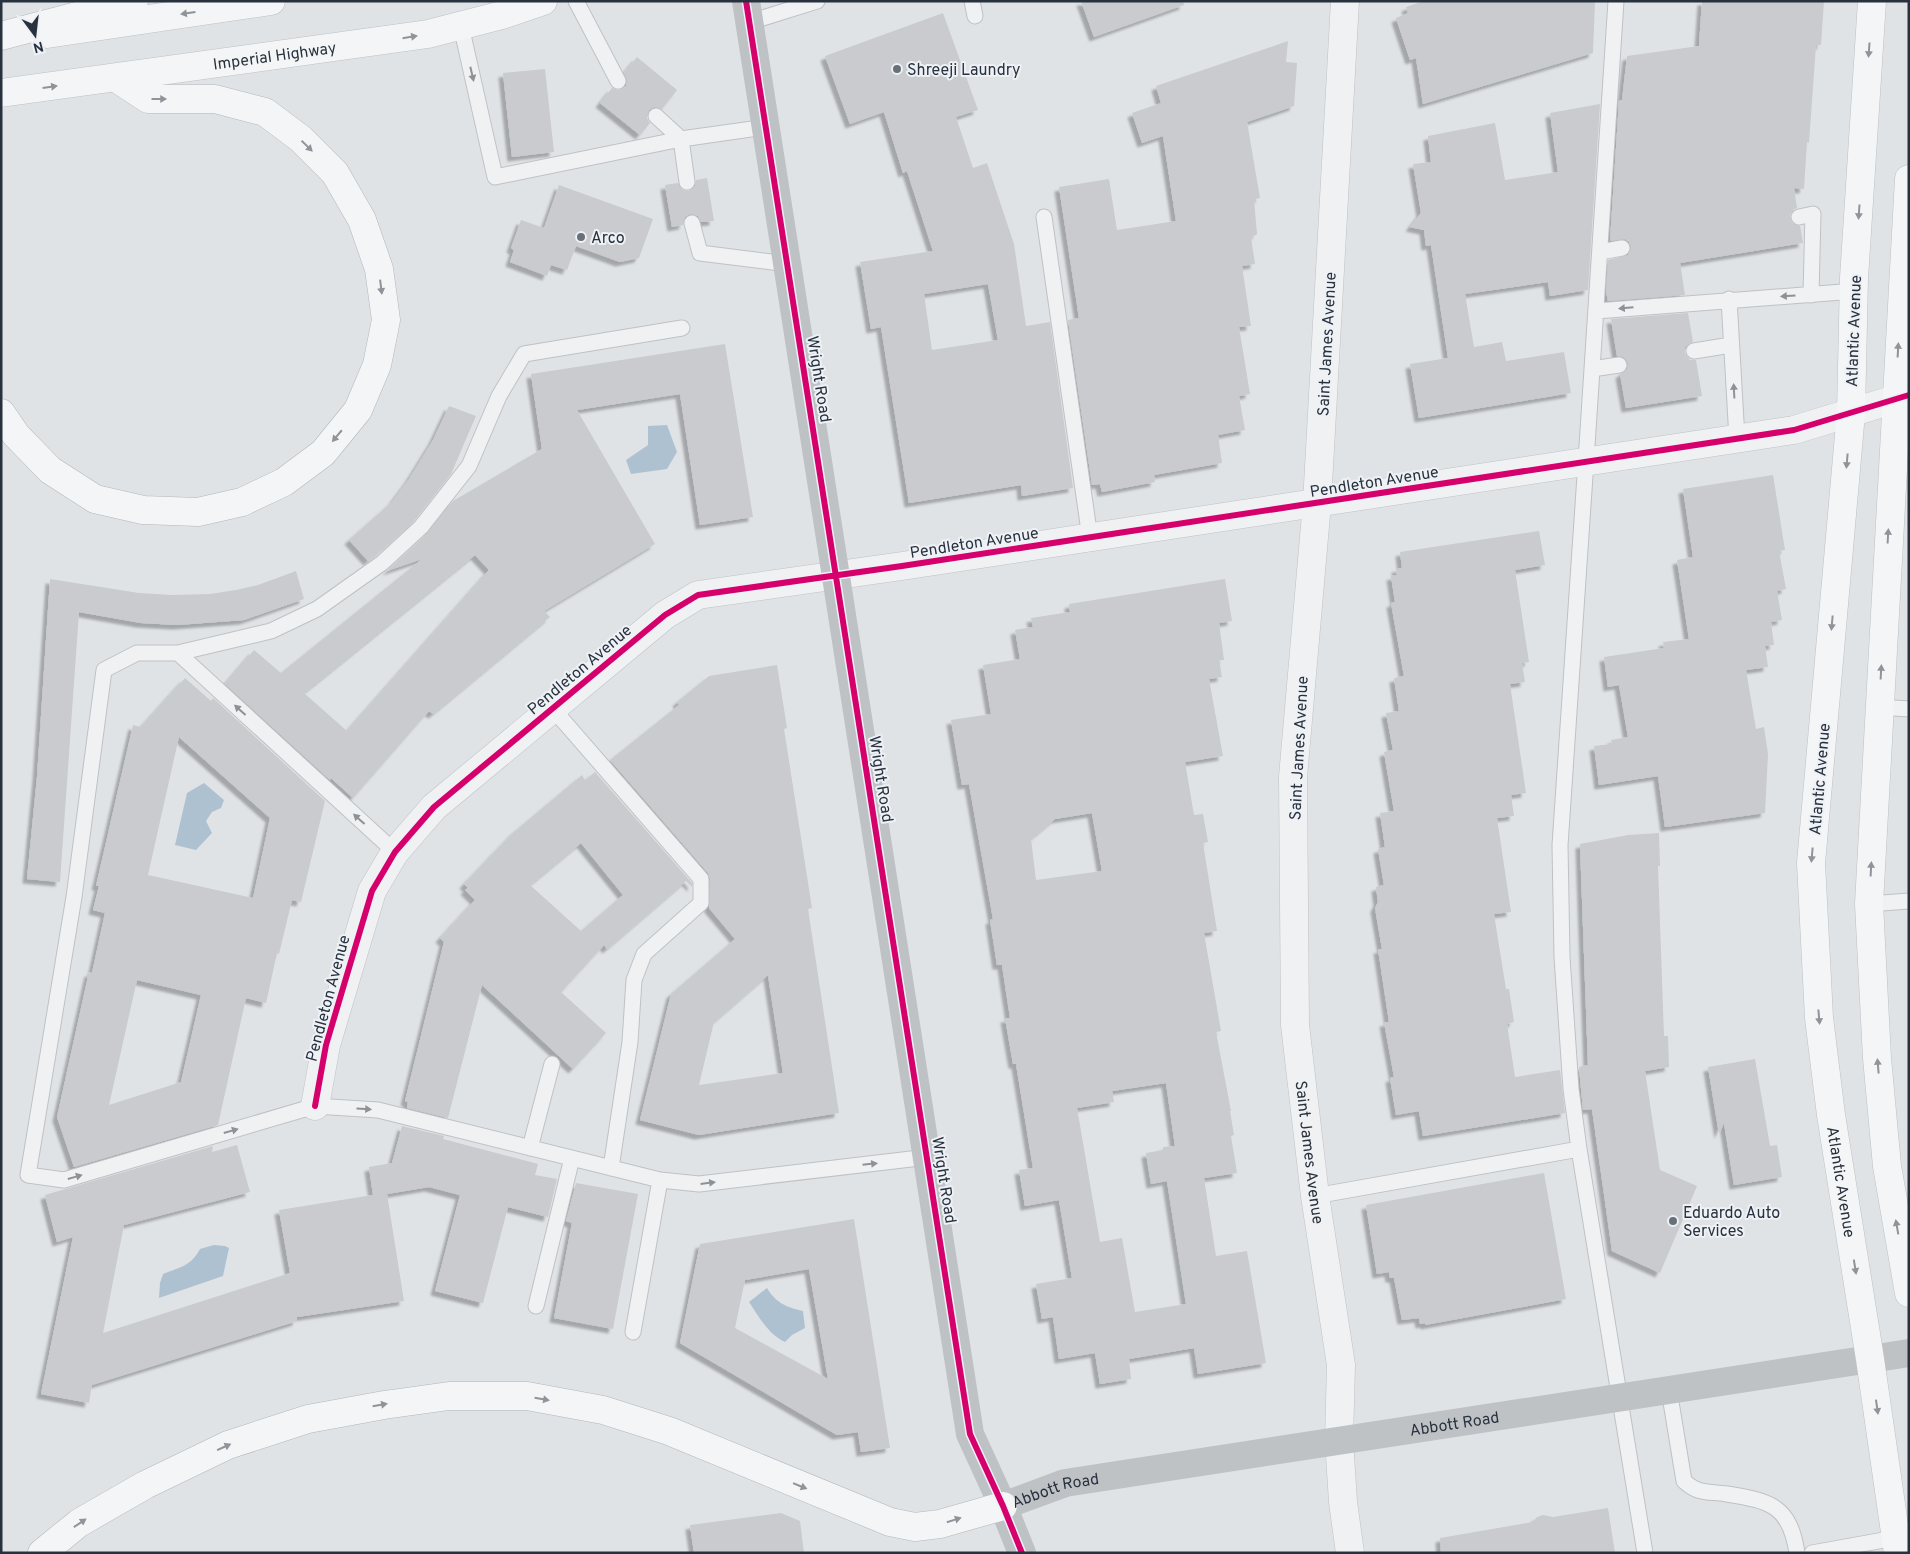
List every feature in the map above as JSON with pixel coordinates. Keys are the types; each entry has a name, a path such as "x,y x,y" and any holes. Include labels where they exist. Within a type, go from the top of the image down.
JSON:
{"main road":[{"path":"1,36 134,1"},
{"path":"1,40 271,1"},
{"name":"Imperial Highway","path":"1,94 428,34 544,1"},
{"name":"Atlantic Avenue","path":"1872,1 1854,291 1851,413 1811,863 1820,1028 1831,1115 1870,1359 1896,1546"},
{"path":"1,413 16,435 50,470 95,499 143,510 198,512 242,502 284,482 323,453 358,410 377,365 386,320 379,270 362,220 335,173 301,139 265,112 215,99 148,99 116,78"},
{"path":"1909,179 1902,397 1879,707 1869,904 1877,1058 1887,1166 1909,1293"},
{"path":"42,1553 79,1524 145,1485 228,1445 308,1419 384,1404 449,1396 527,1396 603,1410 669,1431 890,1522 915,1527 940,1524 1003,1506"}],"street":[{"name":"Saint James Avenue","path":"1345,1 1317,503 1293,777 1295,1025 1315,1196 1341,1365 1339,1440 1343,1502 1350,1553"},
{"name":"Wright Road","path":"748,12 970,1434 1022,1553"},
{"name":"Pendleton Avenue","path":"315,1106 326,1045 372,891 396,852 434,807 665,615 698,595 1090,538 1794,430 1902,397"},
{"name":"Abbott Road","path":"1003,1506 1064,1483 1909,1353"}],"lane":[{"path":"576,1 618,81"},
{"path":"748,12 817,1"},
{"path":"1616,1 1560,845 1562,957 1571,1089 1579,1149 1646,1553"},
{"path":"461,26 495,177 681,139 766,127"},
{"path":"656,116 681,139 687,182"},
{"path":"1799,217 1813,214 1811,294"},
{"path":"1044,217 1090,538"},
{"path":"692,223 700,252 788,264"},
{"path":"1600,252 1622,248"},
{"path":"1596,311 1729,299 1854,291"},
{"path":"1729,299 1737,439"},
{"path":"682,328 524,354 499,396 469,466 421,527 382,563 318,609 271,630 178,653 137,653 104,670 74,896 28,1175 64,1180 315,1106 378,1110 660,1180 699,1184 928,1156"},
{"path":"1694,351 1732,345"},
{"path":"1592,369 1619,365"},
{"path":"178,653 396,852"},
{"path":"1879,707 1909,708"},
{"path":"553,709 701,879 701,904 644,954 634,980 630,1042 611,1168"},
{"path":"1869,904 1909,901"},
{"path":"530,1148 552,1064"},
{"path":"1315,1196 1579,1149"},
{"path":"536,1306 572,1158"},
{"path":"634,1332 660,1180"},
{"path":"1669,1390 1684,1481 1694,1490 1727,1494 1776,1507 1788,1520 1795,1539 1797,1553"},
{"path":"1812,1553 1896,1546"}],"water":[{"path":"667,425 677,452 667,469 631,474 626,460 648,445 648,426"},
{"path":"204,783 224,800 221,808 212,812 206,821 212,833 196,850 175,845 187,793"},
{"path":"214,1245 229,1248 223,1276 159,1298 163,1274 188,1263 200,1249"},
{"path":"767,1288 782,1304 803,1311 805,1328 792,1335 785,1342 769,1330 749,1302"}],"building":[{"path":"1081,1 1183,1 1184,5 1094,37"},
{"path":"1424,1 1595,1 1593,53 1423,104 1416,58 1410,60 1396,18 1408,13 1406,7"},
{"path":"1702,1 1824,1 1821,45 1816,45 1804,189 1794,188 1797,208 1792,210 1790,215 1792,223 1800,226 1803,243 1680,263 1685,295 1608,301 1606,291 1608,260 1628,255 1631,247 1625,239 1610,241 1619,101 1622,100 1627,56 1699,46"},
{"path":"943,13 978,110 956,117 973,168 987,163 1014,244 1026,326 1050,322 1073,488 1022,496 1021,485 909,503 881,327 871,329 860,262 933,251 907,171 903,173 884,112 850,124 825,56","holes":["988,284 998,340 932,350 924,294"]},
{"path":"1288,41 1286,62 1297,63 1294,106 1247,122 1260,198 1254,199 1257,234 1251,238 1255,264 1242,266 1251,326 1239,327 1250,394 1239,396 1245,430 1218,435 1222,463 1154,475 1155,482 1102,492 1100,484 1092,485 1068,320 1079,318 1059,187 1109,179 1117,230 1176,221 1163,136 1142,143 1132,113 1161,103 1156,86"},
{"path":"637,57 677,90 662,109 654,107 649,110 647,118 650,123 640,135 600,103 612,88 618,90 626,86 627,81 624,73"},
{"path":"545,69 554,152 512,157 503,73"},
{"path":"1600,104 1588,290 1550,296 1548,282 1465,294 1474,347 1502,342 1506,361 1564,352 1571,393 1419,418 1410,364 1448,358 1431,245 1426,246 1424,230 1410,227 1421,213 1413,164 1431,162 1428,136 1495,123 1505,180 1558,172 1550,113"},
{"path":"707,178 714,221 701,222 698,216 690,214 685,217 683,225 672,227 665,185 678,183 683,190 689,191 695,186 696,180"},
{"name":"Arco","path":"559,185 653,219 639,258 620,262 576,246 567,270 551,265 547,276 510,262 514,250 511,248 521,220 544,228"},
{"path":"1688,313 1693,342 1685,347 1685,353 1690,360 1696,360 1702,396 1626,408 1620,374 1627,369 1628,363 1623,357 1617,356 1611,319"},
{"path":"725,344 753,517 700,525 680,394 577,410 655,544 544,611 550,617 433,714 429,711 353,798 331,778 330,780 225,684 254,650 281,673 422,559 387,571 427,534 453,501 542,449 531,374","holes":["475,555 489,570 347,731 304,693"]},
{"path":"449,406 476,416 451,474 414,521 368,561 349,540 392,502 433,440"},
{"path":"1773,475 1785,550 1779,551 1786,589 1777,591 1782,620 1771,622 1774,645 1765,646 1768,667 1746,670 1756,729 1764,727 1768,754 1765,813 1665,827 1658,776 1599,785 1594,746 1612,744 1611,740 1628,737 1619,685 1608,687 1604,657 1664,648 1663,642 1689,639 1677,560 1693,557 1683,489"},
{"path":"1539,531 1545,565 1515,570 1529,662 1522,663 1525,682 1510,684 1526,793 1511,795 1514,816 1497,818 1511,912 1494,914 1506,989 1509,989 1514,1022 1507,1024 1515,1077 1560,1070 1565,1113 1423,1136 1419,1111 1396,1115 1390,1078 1394,1077 1384,1022 1389,1022 1378,949 1382,949 1375,908 1378,902 1376,887 1384,885 1378,849 1385,847 1380,813 1394,811 1384,752 1393,750 1386,713 1399,711 1394,678 1404,676 1391,603 1395,602 1391,576 1397,575 1396,568 1402,568 1400,552"},
{"path":"296,571 304,599 244,620 177,625 141,623 79,612 60,882 27,879 37,777 50,579 139,593 173,595 210,594 258,585"},
{"path":"1225,579 1232,621 1219,623 1224,660 1219,660 1222,677 1209,679 1223,756 1185,762 1194,815 1203,814 1208,842 1203,843 1217,931 1204,933 1221,1031 1216,1032 1231,1111 1234,1135 1231,1136 1237,1173 1204,1178 1216,1256 1247,1251 1266,1363 1198,1374 1194,1348 1129,1359 1131,1379 1100,1384 1095,1353 1059,1359 1053,1317 1042,1319 1036,1284 1072,1278 1059,1200 1025,1206 1019,1170 1033,1168 1016,1064 1013,1064 1005,1018 1010,1018 1002,965 997,965 990,920 993,919 969,784 962,785 951,720 991,714 983,665 1020,659 1015,630 1033,627 1031,618 1070,612 1069,604","holes":["1092,813 1102,871 1036,880 1031,839 1055,819","1166,1083 1175,1146 1163,1147 1163,1150 1146,1153 1151,1184 1167,1181 1186,1304 1135,1312 1122,1238 1100,1242 1077,1108 1114,1102 1112,1091"]},
{"path":"777,665 787,728 784,729 812,908 808,909 839,1113 699,1135 640,1120 671,994 735,939 709,908 710,879 708,873 610,760 679,705 677,702 709,676","holes":["768,975 783,1073 699,1085 714,1022"]},
{"path":"185,678 211,701 213,698 325,801 301,902 292,900 279,954 277,953 266,1003 246,998 218,1125 74,1167 57,1117 89,972 92,973 105,913 93,910 99,886 96,886 133,725 141,727","holes":["179,737 270,818 253,898 148,875","137,980 201,995 181,1082 109,1105"]},
{"path":"595,772 692,883 692,887 686,881 607,949 604,945 561,992 606,1033 573,1069 482,985 448,1118 407,1108 408,1102 405,1101 444,942 440,938 475,900 465,890 468,888 464,884 514,832 582,775 585,780","holes":["581,843 623,895 581,931 530,885"]},
{"path":"1659,833 1660,866 1658,866 1664,1036 1668,1036 1669,1067 1645,1071 1660,1170 1697,1186 1660,1273 1612,1251 1592,1109 1583,1110 1579,1067 1588,1065 1580,844 1628,835"},
{"path":"1755,1059 1770,1146 1777,1145 1782,1177 1734,1185 1724,1123 1719,1134 1708,1067"},
{"path":"402,1126 444,1136 443,1139 538,1164 535,1175 557,1179 548,1217 508,1207 483,1303 435,1291 460,1195 429,1187 387,1194 404,1301 297,1317 297,1321 92,1385 89,1403 41,1394 73,1237 57,1242 45,1195 213,1146 212,1152 237,1145 250,1192 124,1225 103,1333 290,1273 279,1210 373,1195 369,1167 392,1163"},
{"path":"1544,1173 1566,1299 1425,1325 1425,1323 1420,1324 1419,1318 1402,1320 1394,1278 1390,1278 1389,1272 1377,1274 1366,1205"},
{"path":"576,1183 638,1194 613,1329 554,1318 572,1223 566,1221"},
{"path":"854,1219 890,1448 861,1452 858,1432 837,1435 680,1343 700,1244","holes":["809,1269 828,1379 735,1328 745,1280"]},
{"path":"1608,1508 1615,1553 1441,1553 1440,1538 1533,1522 1537,1517 1543,1515 1553,1517"},
{"path":"781,1513 800,1521 804,1553 694,1553 690,1525"}],"cycle path":[{"path":"746,1 970,1434 1022,1553"},
{"path":"315,1106 326,1045 372,891 395,852 434,807 665,615 698,595 902,566 1794,430 1909,395"}],"place":[{"name":"Shreeji Laundry","path":"897,69"},
{"name":"Arco","path":"581,237"},
{"name":"Eduardo Auto Services","path":"1673,1221"}]}
